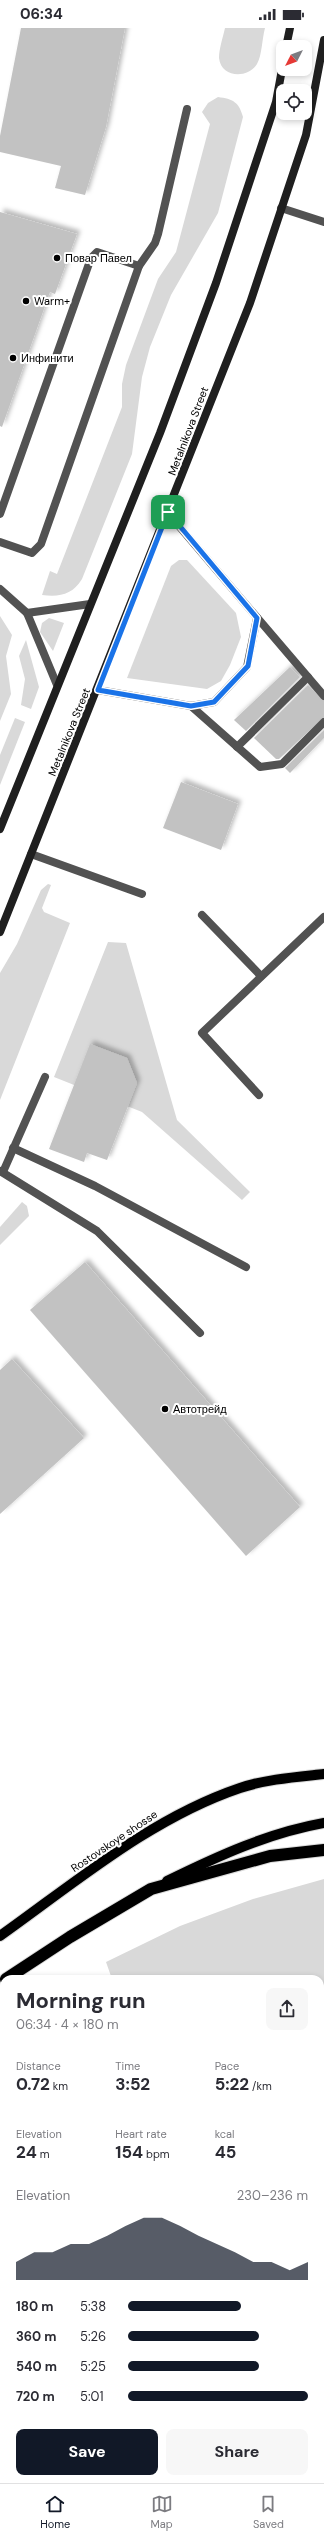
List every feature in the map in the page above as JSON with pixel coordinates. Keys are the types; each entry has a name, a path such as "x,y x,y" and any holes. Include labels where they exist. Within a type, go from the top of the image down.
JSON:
{"highway":[{"path":"12,1975 70,1936 151,1889 270,1856 324,1850"}],"main road":[{"path":"287,40 290,28"},
{"name":"Metalnikova Street","path":"0,932 98,690 250,302 306,135 324,40"},
{"path":"0,829 160,433 216,283 276,102 281,76"},
{"name":"Rostovskoye shosse","path":"0,1936 142,1835 168,1820 241,1788 274,1780 324,1774"},
{"path":"151,1889 253,1841 279,1833 324,1823"}],"street":[{"path":"0,542 32,553 41,544 139,266 157,238 187,109"},
{"path":"281,208 324,222"},
{"path":"0,514 91,258 97,252 139,266"},
{"path":"168,512 324,696"},
{"path":"0,589 27,613 57,685"},
{"path":"27,613 90,604"},
{"path":"98,690 191,706 214,702 248,666 257,618"},
{"path":"237,747 308,678"},
{"path":"191,706 260,767 282,764 324,722"},
{"path":"31,854 142,894"},
{"path":"202,916 261,976"},
{"path":"259,1095 202,1033 324,917"},
{"path":"45,1077 2,1172 97,1231 200,1333"},
{"path":"13,1148 95,1186 246,1267"}],"shaded area":[{"path":"225,28 265,28 259,60 253,69 248,72 242,74 230,73 221,65 219,54"},
{"path":"218,97 235,102 240,108 243,117 218,213 171,295 150,347 142,377 132,454 82,579 74,589 65,594 54,596 42,595 50,571 57,574 122,407 122,384 126,365 158,279 176,252 210,124 202,112 208,103"},
{"path":"179,560 187,560 236,613 241,637 230,665 221,681 207,689 127,678 171,566"},
{"path":"0,616 12,635 6,656 11,694 0,721"},
{"path":"49,618 64,623 53,651 40,632 42,623"},
{"path":"26,640 39,687 31,709 21,705 25,679 19,656"},
{"path":"15,718 25,722 0,785 0,755"},
{"path":"48,884 51,885 42,908 44,912 70,923 0,1100 0,973 17,944 41,890"},
{"path":"108,942 126,943 177,1120 250,1192 242,1200 142,1112 54,1077"},
{"path":"22,1202 27,1206 29,1216 0,1245 0,1227"},
{"path":"324,1879 324,1975 111,1975 106,1962 180,1926 253,1899"}],"building":[{"path":"21,28 125,28 106,127 85,195 55,188 61,166 0,152 0,136"},
{"name":"Инфинити","path":"0,212 77,234 55,294 50,292 2,427 0,426"},
{"path":"290,667 300,677 246,731 234,720"},
{"path":"308,685 324,701 324,717 279,759 276,759 254,738"},
{"path":"324,730 324,738 290,773 285,768"},
{"path":"181,782 238,804 221,850 163,828"},
{"path":"90,1044 127,1058 137,1083 107,1160 87,1153 84,1162 49,1149"},
{"name":"Автотрейд","path":"85,1262 300,1507 246,1556 30,1310"},
{"path":"12,1359 84,1438 0,1514 0,1370"}],"place":[{"name":"Повар Павел","path":"57,258"},
{"name":"Warm+","path":"26,301"},
{"name":"Инфинити","path":"13,358"},
{"name":"Автотрейд","path":"165,1409"}],"route":[{"path":"168,512 257,618 248,666 214,702 191,706 98,690 168,512"}]}
